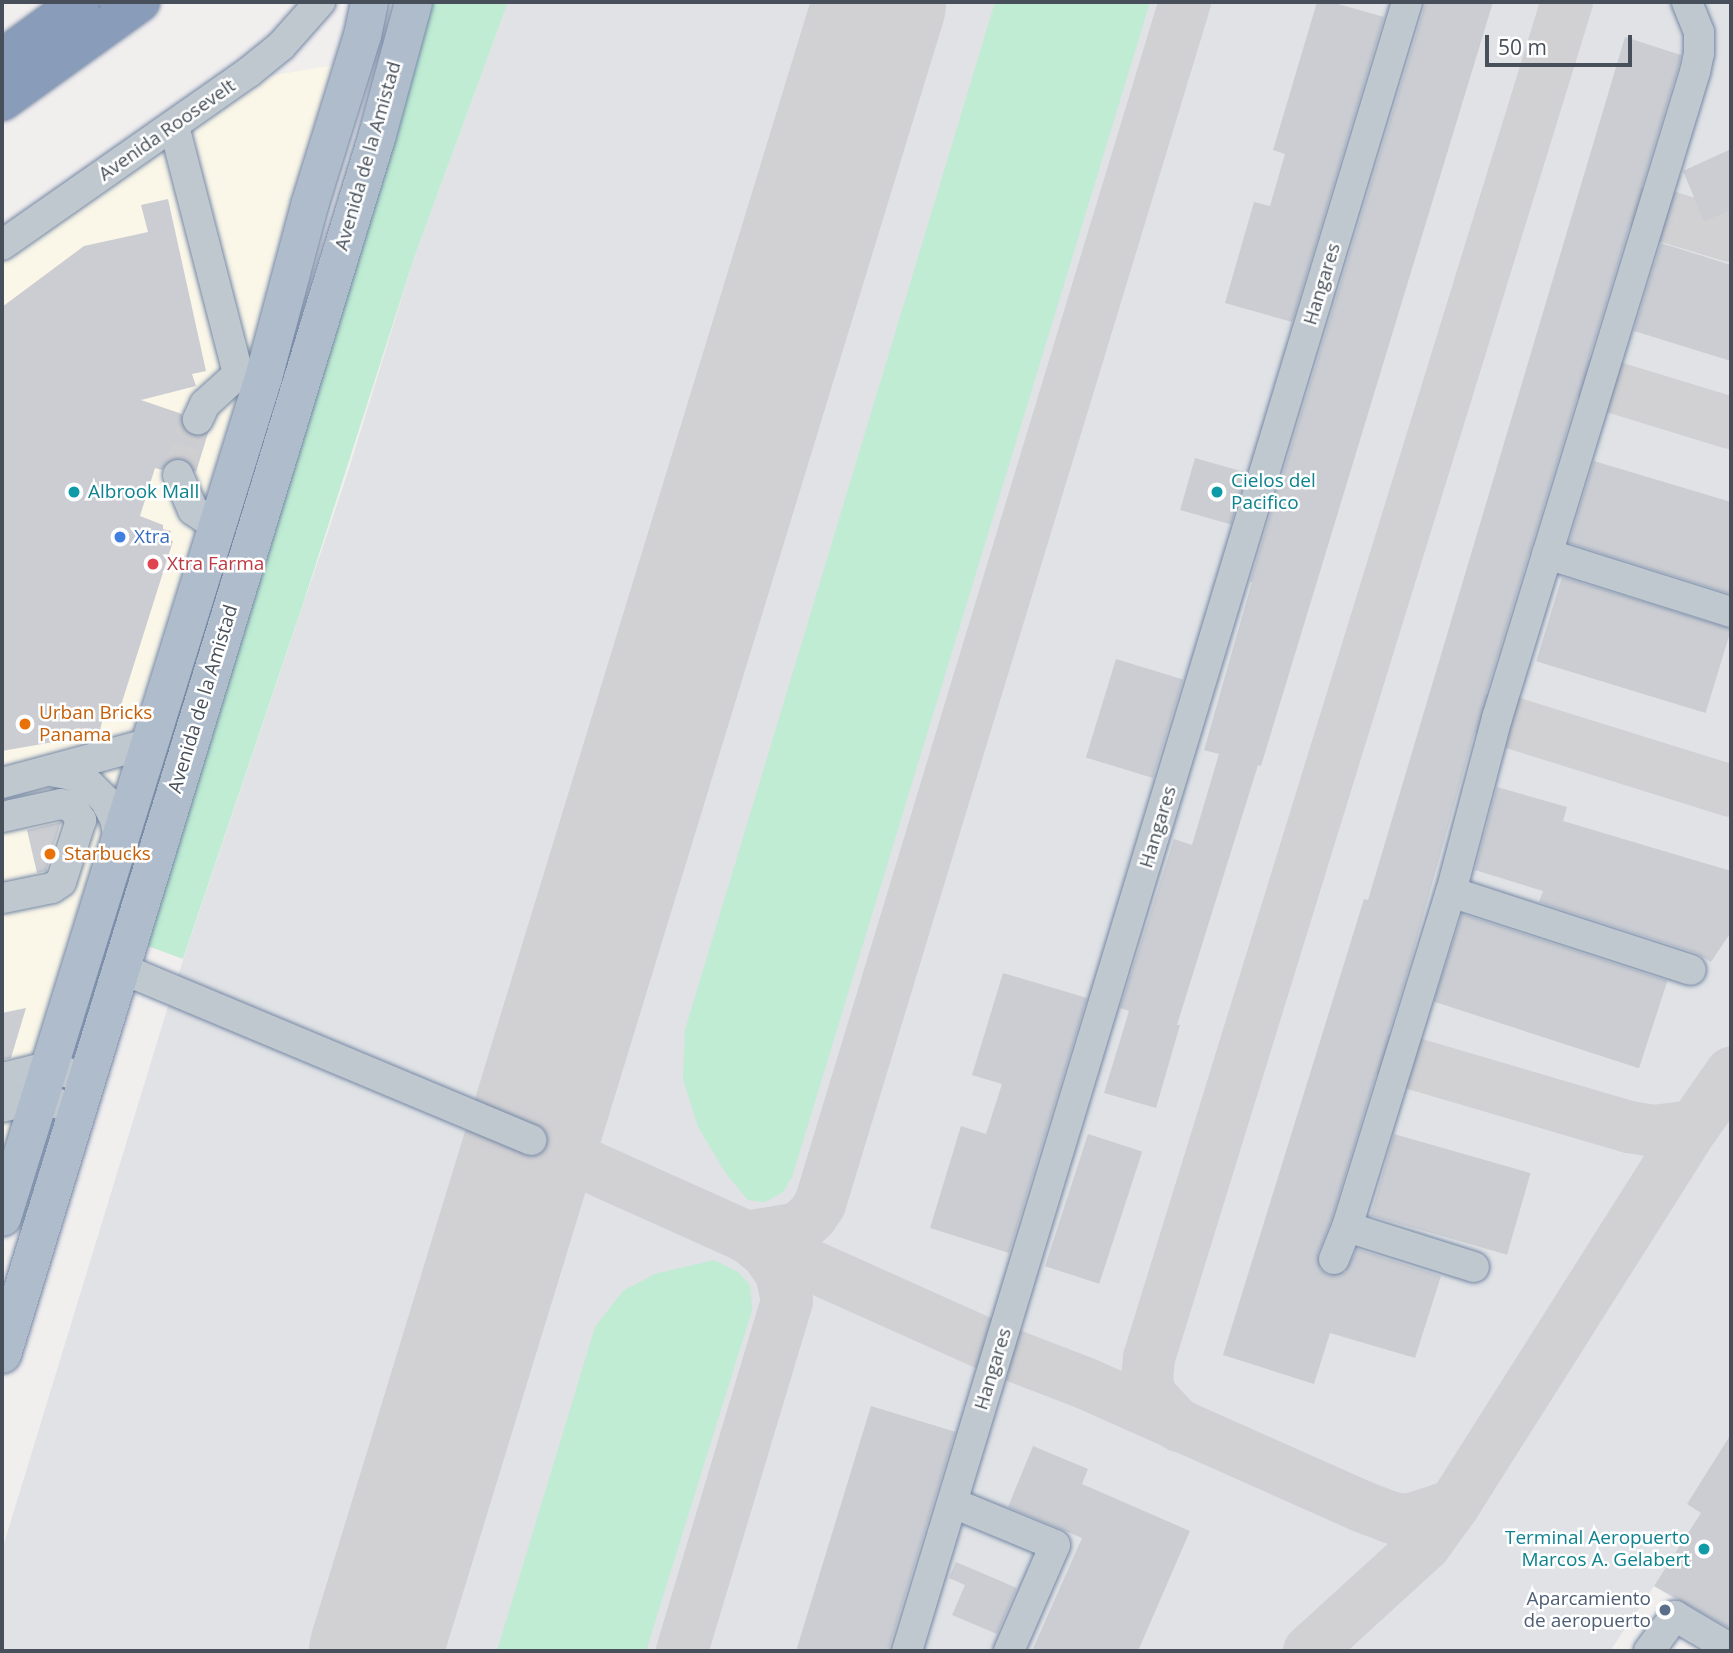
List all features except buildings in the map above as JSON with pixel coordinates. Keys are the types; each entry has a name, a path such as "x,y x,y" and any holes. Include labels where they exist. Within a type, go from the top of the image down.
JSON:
{"highway":[{"path":"2,56 58,2"},
{"path":"2,56 80,2"},
{"path":"2,101 140,2"}],"main road":[{"name":"Avenida de la Amistad","path":"5,1188 42,1082 217,526 250,375 309,205 362,35 369,2"},
{"name":"Avenida de la Amistad","path":"2,1354 373,148 413,2"}],"lane":[{"name":"Avenida Roosevelt","path":"2,245 174,126 281,46 320,2"},
{"name":"Hangares","path":"907,1651 1407,2"},
{"path":"1334,1259 1347,1227 1451,892 1497,718 1695,72 1699,32 1687,2"},
{"path":"174,126 250,375 205,404 198,419"},
{"path":"178,475 193,510 217,526"},
{"path":"1547,554 1731,612"},
{"path":"2,783 150,743"},
{"path":"51,771 71,775 90,785 105,800 115,819 118,839"},
{"path":"2,817 61,804 72,807 81,820 61,882 52,888 3,898"},
{"path":"1451,892 1691,970"},
{"path":"120,968 531,1140"},
{"path":"2,1078 42,1082 81,1093"},
{"path":"2,1107 42,1082"},
{"path":"1347,1227 1474,1267"},
{"path":"953,1503 1055,1545 1009,1651"},
{"path":"1649,1651 1675,1616 1715,1646"}],"shaded area":[{"path":"508,2 1731,2 1731,1628 1728,1633 1654,1586 1610,1651 2,1651 2,1550 173,990 347,475 415,255"},
{"name":"Albrook Mall","path":"341,64 2,1217 2,249 263,77"}],"green space":[{"path":"427,2 508,2 415,255 303,604 183,959 145,945"},
{"path":"995,2 1150,2 792,1177 783,1192 765,1202 748,1200 727,1175 698,1127 683,1079 685,1030"},
{"path":"714,1260 738,1272 750,1285 752,1310 646,1651 497,1651 595,1327 623,1291 655,1274"}],"taxiway":[{"path":"746,1237 799,1228 820,1204 1185,2"},
{"path":"1179,1426 1150,1395 1147,1380 1149,1358 1567,2"},
{"path":"1652,212 1731,236"},
{"path":"1600,383 1731,423"},
{"path":"1497,718 1731,791"},
{"path":"1398,1059 1629,1127 1653,1131 1694,1126"},
{"path":"1309,1651 1425,1545 1454,1505 1694,1126 1731,1073"},
{"path":"531,1140 999,1350 1087,1384 1361,1506 1393,1518 1409,1520 1454,1505"},
{"path":"682,1651 787,1301 781,1273 767,1253 747,1237"}],"runway":[{"path":"375,1651 879,2"}],"tunnel":[{"path":"178,475 188,439 198,419"}],"place":[{"name":"Albrook Mall","path":"74,492"},
{"name":"Cielos del Pacifico","path":"1217,492"},
{"name":"Xtra","path":"120,537"},
{"name":"Xtra Farma","path":"153,564"},
{"name":"Urban Bricks Panama","path":"25,724"},
{"name":"Starbucks","path":"50,854"},
{"name":"Terminal Aeropuerto Marcos A. Gelabert","path":"1704,1549"},
{"name":"Aparcamiento de aeropuerto","path":"1665,1610"}]}
